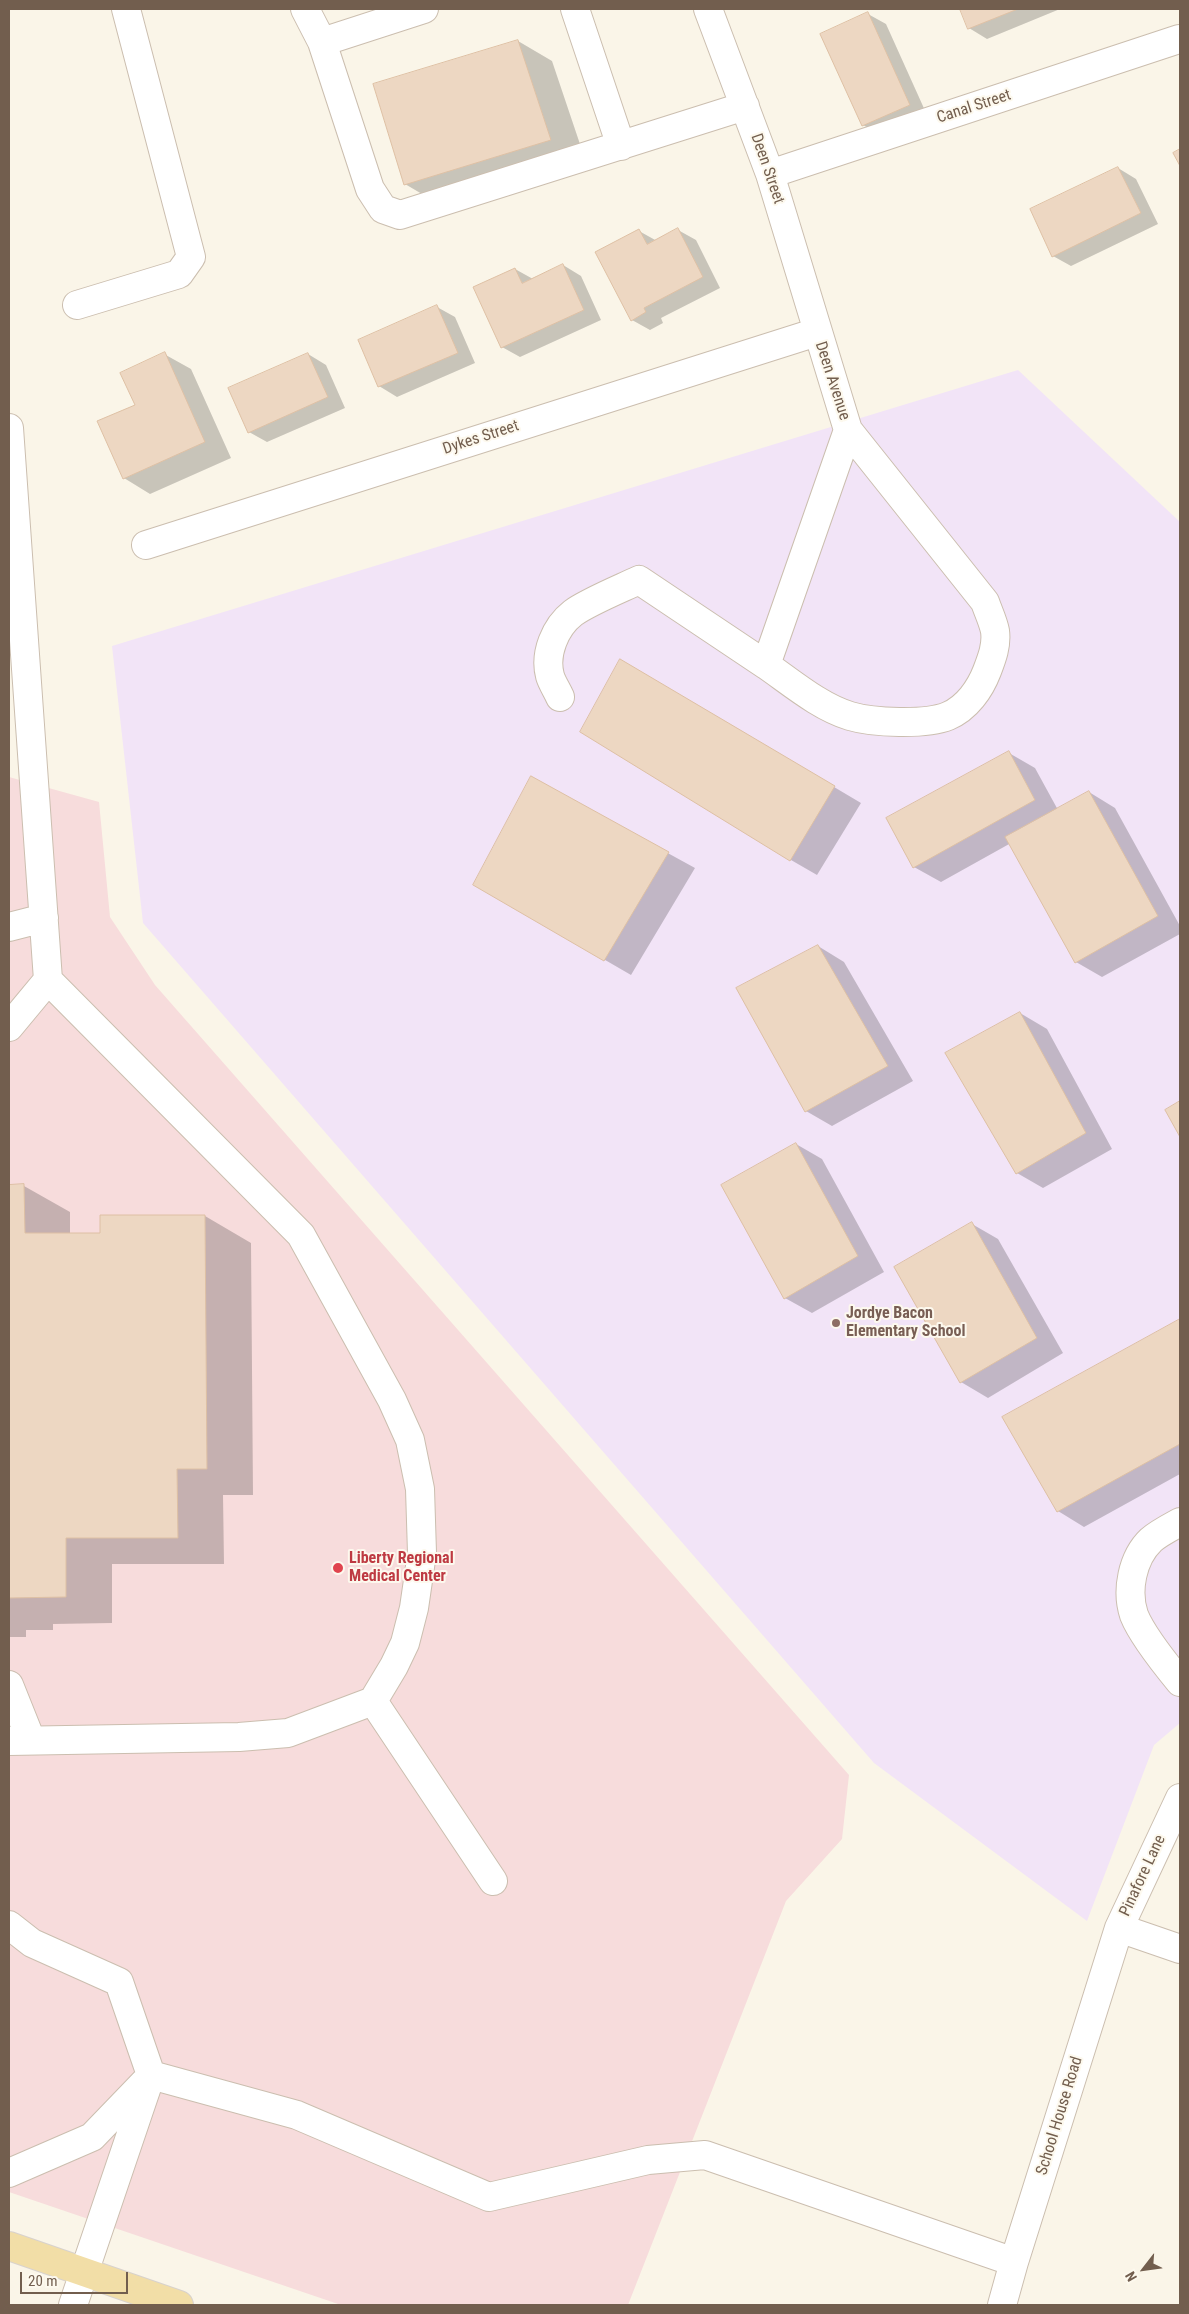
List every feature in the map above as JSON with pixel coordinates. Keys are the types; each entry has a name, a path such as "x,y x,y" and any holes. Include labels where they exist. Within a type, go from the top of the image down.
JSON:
{"main road":[{"path":"9,2246 180,2305"}],"street":[{"path":"77,305 179,274 191,257 126,9"},
{"path":"305,9 322,42 370,189 383,209 400,215 745,106"},
{"path":"322,42 424,9"},
{"path":"575,9 621,146"},
{"name":"Deen Street","path":"708,9 770,174 817,332"},
{"name":"Canal Street","path":"770,174 1178,39"},
{"name":"Deen Avenue","path":"817,332 848,430"},
{"name":"Dykes Street","path":"146,544 817,332"},
{"path":"9,428 17,673 44,918 48,980 301,1235 402,1420 417,1464 420,1489 422,1553 414,1608 405,1643 373,1701 288,1733 239,1737 20,1740 9,1684"},
{"path":"766,664 848,430"},
{"path":"560,697 550,675 548,656 552,640 572,614 639,580 766,664 816,700 850,716 882,722 917,721 948,716 969,702 982,683 995,651 995,632 985,602 848,430"},
{"path":"9,927 44,918"},
{"path":"9,1027 48,980"},
{"path":"1180,1522 1151,1541 1139,1558 1129,1588 1135,1616 1159,1657 1180,1682"},
{"path":"373,1701 493,1881"},
{"name":"Pinafore Lane","path":"1119,1928 1180,1798"},
{"path":"9,1925 32,1943 119,1982 152,2075 73,2305"},
{"path":"1119,1928 1180,1949"},
{"name":"School House Road","path":"1002,2305 1119,1928"},
{"path":"9,2174 92,2137 152,2075"},
{"path":"152,2075 297,2116 489,2197 648,2160 705,2154 1014,2262"}],"shaded area":[{"name":"Jordye Bacon Elementary School","path":"1018,370 1180,522 1180,1723 1154,1745 1087,1921 874,1763 143,923 112,646"},
{"name":"Liberty Regional Medical Center","path":"9,777 99,802 110,917 155,985 849,1775 842,1839 786,1901 628,2305 341,2305 9,2192"}],"building":[{"path":"960,9 1018,9 968,29"},
{"path":"868,12 910,105 862,126 820,34"},
{"path":"518,40 551,140 404,185 373,84"},
{"path":"1180,149 1180,166 1173,153"},
{"path":"1118,167 1141,213 1052,257 1030,209"},
{"path":"678,228 703,277 644,308 646,312 631,321 595,252 639,229 647,244"},
{"path":"563,264 584,310 501,348 473,287 515,268 522,283"},
{"path":"437,305 458,353 378,387 358,340"},
{"path":"165,352 205,442 123,479 97,421 135,405 120,373"},
{"path":"308,353 328,397 248,433 228,388"},
{"path":"620,659 835,786 790,861 580,732"},
{"path":"1009,751 1035,800 913,868 886,818"},
{"path":"531,776 669,852 604,961 473,885"},
{"path":"1089,791 1158,916 1075,963 1005,837"},
{"path":"818,945 888,1066 805,1112 736,988"},
{"path":"1020,1012 1086,1133 1016,1174 945,1053"},
{"path":"1180,1101 1180,1137 1165,1110"},
{"path":"796,1143 858,1256 784,1299 721,1185"},
{"path":"24,1184 25,1233 100,1233 100,1215 205,1215 207,1469 177,1469 178,1538 66,1538 66,1597 9,1598 9,1185"},
{"path":"972,1222 1037,1338 960,1383 894,1267"},
{"path":"1180,1319 1180,1444 1057,1512 1002,1417"}],"place":[{"name":"Jordye Bacon Elementary School","path":"836,1323"},
{"name":"Liberty Regional Medical Center","path":"338,1568"}]}
